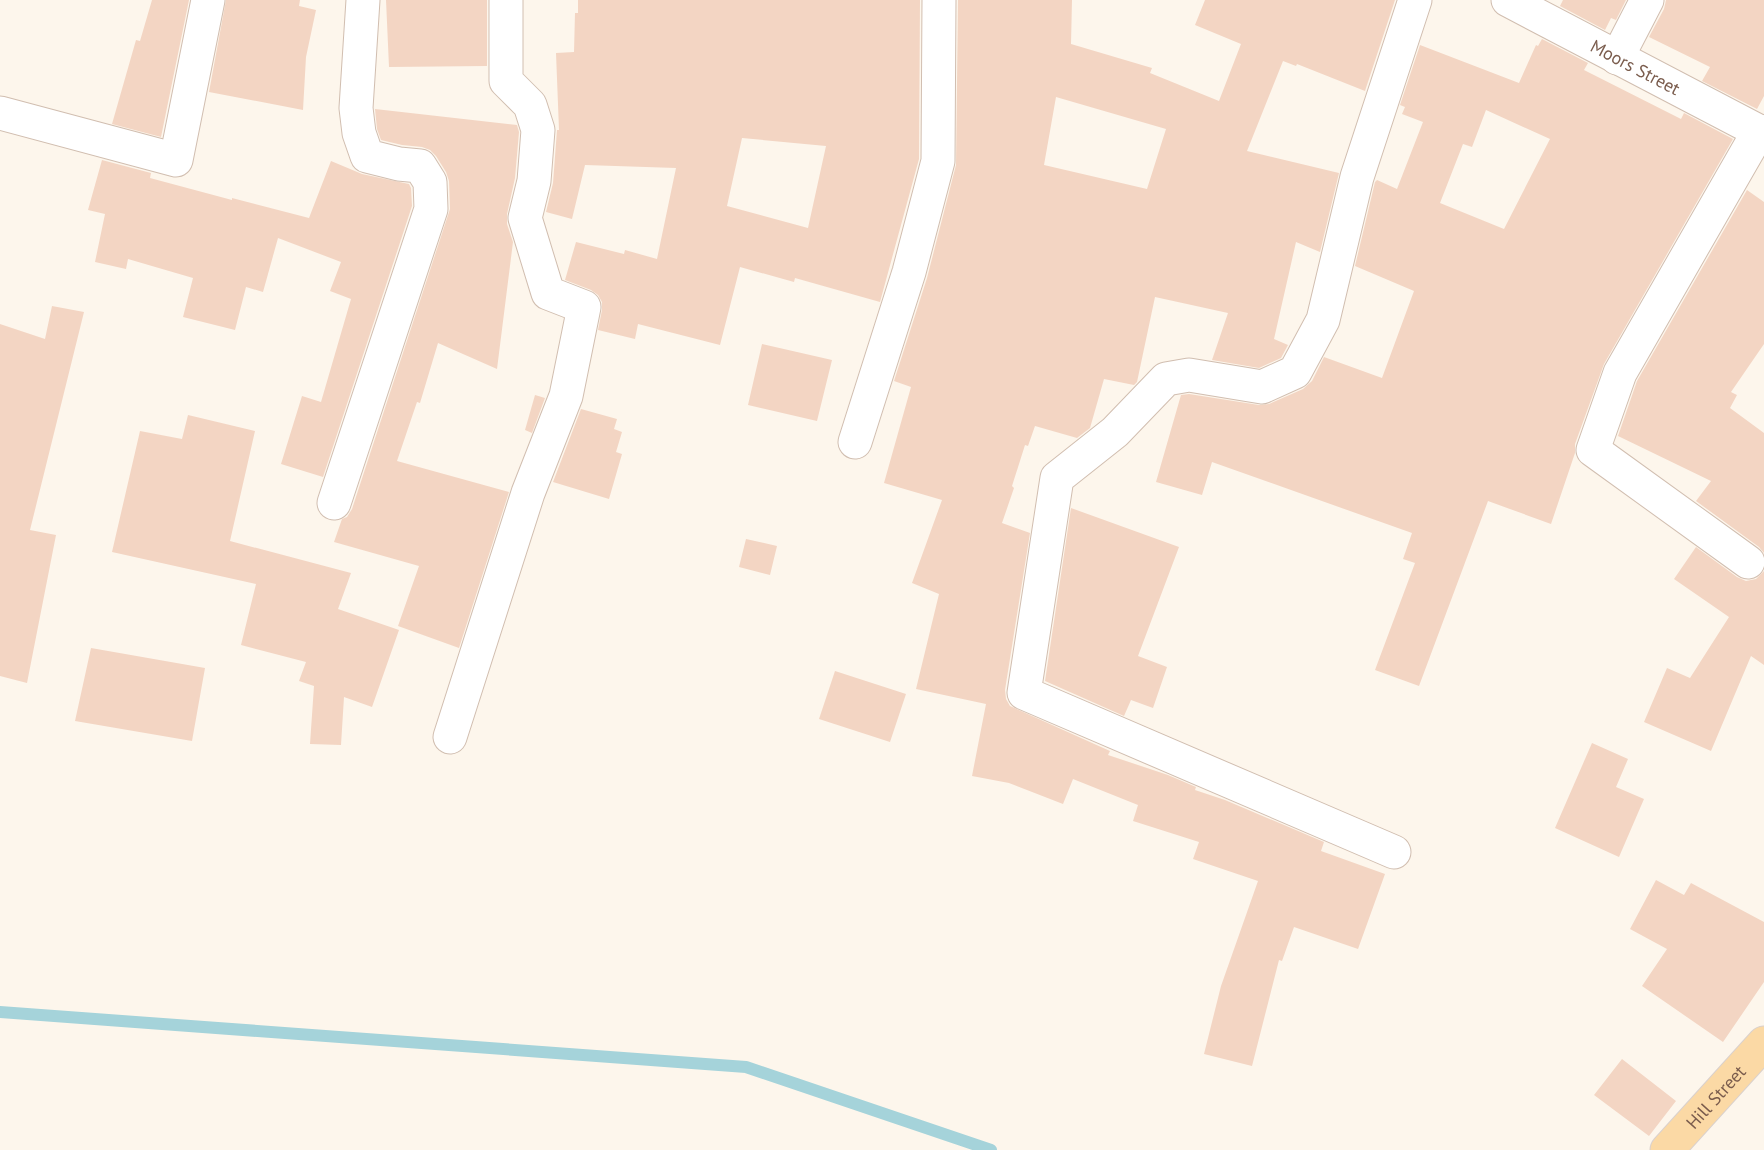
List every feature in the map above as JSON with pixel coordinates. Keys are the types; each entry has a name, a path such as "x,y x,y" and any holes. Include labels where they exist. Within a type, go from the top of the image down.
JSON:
{"main road":[{"name":"Hill Street","path":"1667,1150 1764,1043"}],"street":[{"path":"0,113 176,160 208,0"},
{"path":"334,502 431,210 430,182 420,166 399,164 367,156 359,133 356,108 363,0"},
{"path":"450,738 528,493 566,396 584,307 548,293 525,218 534,181 538,130 530,105 506,81 506,0"},
{"path":"855,442 909,272 938,161 939,0"},
{"path":"1394,852 1024,693 1057,478 1115,432 1166,379 1189,375 1262,387 1295,372 1323,320 1357,177 1415,0"},
{"name":"Moors Street","path":"1508,0 1761,133"},
{"path":"1617,58 1647,0"},
{"path":"1748,562 1593,450 1620,373 1761,133"}],"building":[{"path":"152,0 189,0 161,137 112,124 136,40 140,41"},
{"path":"226,0 300,0 299,6 316,10 306,57 303,110 209,92"},
{"path":"386,0 487,0 487,66 389,67"},
{"path":"578,0 920,0 919,159 880,302 795,278 794,282 740,267 720,345 638,324 635,339 598,330 602,302 598,295 565,280 576,242 624,254 625,250 657,259 676,168 585,165 572,219 546,212 553,183 557,130 559,130 556,53 574,52 575,13 578,13","holes":["742,138 826,146 808,228 727,206"]},
{"path":"958,0 1072,0 1071,44 1152,68 1150,73 1219,101 1241,44 1195,25 1205,0 1395,0 1365,91 1297,64 1296,66 1283,61 1247,151 1339,173 1320,252 1296,242 1274,339 1288,345 1281,358 1259,368 1212,360 1228,313 1155,297 1137,382 1134,385 1104,379 1090,428 1077,438 1035,426 1028,446 1025,445 1002,523 1030,533 1005,690 1010,706 1110,751 1108,755 1168,775 1196,787 1195,790 1225,800 1324,842 1321,851 1385,874 1358,949 1294,927 1282,961 1279,960 1252,1066 1204,1054 1221,986 1258,881 1193,859 1199,842 1133,821 1138,805 1073,779 1063,804 1009,783 972,776 986,704 916,689 939,594 912,583 942,500 884,483 911,387 894,381 927,278 956,165","holes":["1056,97 1166,129 1147,189 1044,165"]},
{"path":"1563,0 1626,0 1616,20 1611,18 1605,30 1560,6"},
{"path":"1666,0 1764,0 1764,96 1757,109 1702,81 1710,67 1649,37 1664,9"},
{"path":"1542,39 1588,63 1584,70 1681,119 1684,113 1733,139 1604,364 1575,444 1575,453 1551,524 1488,501 1419,686 1375,670 1415,563 1403,559 1412,533 1212,462 1202,495 1156,482 1181,395 1189,394 1259,405 1269,404 1303,389 1312,381 1324,357 1382,378 1414,291 1355,266 1375,182 1377,180 1397,189 1423,122 1402,114 1405,107 1400,105 1420,45 1519,83 1536,45 1538,46","holes":["1486,110 1550,139 1504,229 1440,203 1463,144 1472,147"]},
{"path":"375,109 517,125 519,132 515,178 507,214 507,224 513,242 497,369 438,343 420,403 417,402 397,461 509,492 459,648 398,626 419,566 334,542 342,519 347,517 352,509 450,209 449,181 436,156 430,150 422,147 381,140 377,129"},
{"path":"102,160 151,173 150,178 309,218 331,161 362,174 409,184 412,206 323,477 281,464 302,396 321,402 351,299 330,291 341,262 278,238 263,292 246,287 235,330 183,317 193,278 128,259 126,269 95,262 105,214 88,210"},
{"path":"1747,190 1764,202 1764,344 1731,392 1737,395 1730,408 1764,433 1764,553 1696,501 1711,481 1618,436 1637,381"},
{"path":"52,306 84,312 30,530 56,535 27,683 0,676 0,324 45,339"},
{"path":"762,344 832,360 817,421 748,405"},
{"path":"535,395 545,398 532,433 525,430"},
{"path":"581,409 617,419 614,429 622,432 616,452 622,454 609,499 553,482"},
{"path":"188,415 255,431 230,541 351,573 338,609 399,630 372,707 344,697 341,745 310,744 314,686 299,681 306,662 241,645 256,584 112,552 140,431 182,439"},
{"path":"1071,508 1179,547 1138,656 1167,667 1153,708 1131,700 1124,716 1045,681"},
{"path":"746,539 777,546 770,575 739,567"},
{"path":"1696,547 1746,581 1756,579 1764,571 1764,665 1751,656 1711,751 1644,722 1667,668 1690,678 1729,617 1674,579"},
{"path":"91,648 205,668 192,741 75,721"},
{"path":"835,671 906,694 890,742 819,719"},
{"path":"1592,743 1628,759 1616,787 1644,799 1619,857 1555,828"},
{"path":"1656,880 1684,895 1691,883 1764,922 1764,982 1723,1042 1642,986 1667,949 1630,929"},
{"path":"1622,1059 1676,1101 1649,1136 1594,1095"}],"waterway":[{"path":"0,1012 746,1067 991,1150"}]}
